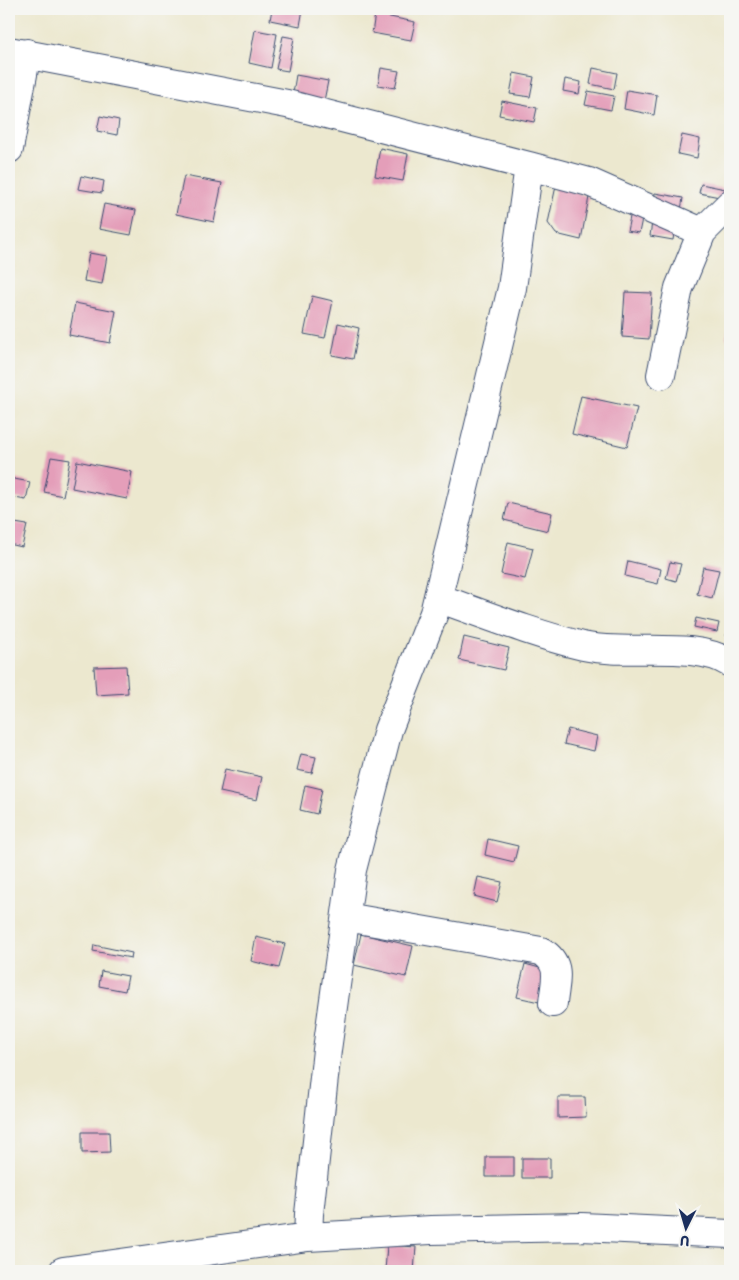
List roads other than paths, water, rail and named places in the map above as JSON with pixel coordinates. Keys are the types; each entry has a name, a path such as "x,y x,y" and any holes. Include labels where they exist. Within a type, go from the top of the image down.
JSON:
{"street":[{"path":"9,149 18,52 287,104 529,166 589,182 702,232"},
{"path":"308,1237 327,1050 352,870 388,730 434,613 438,598 512,288 529,166"},
{"path":"661,375 679,288 702,232 730,204"},
{"path":"438,598 517,627 584,646 612,650 688,651 720,656 730,663"},
{"path":"346,917 541,951 552,958 556,967 553,1003"},
{"path":"63,1271 308,1237 431,1230 582,1227 730,1234"}]}
